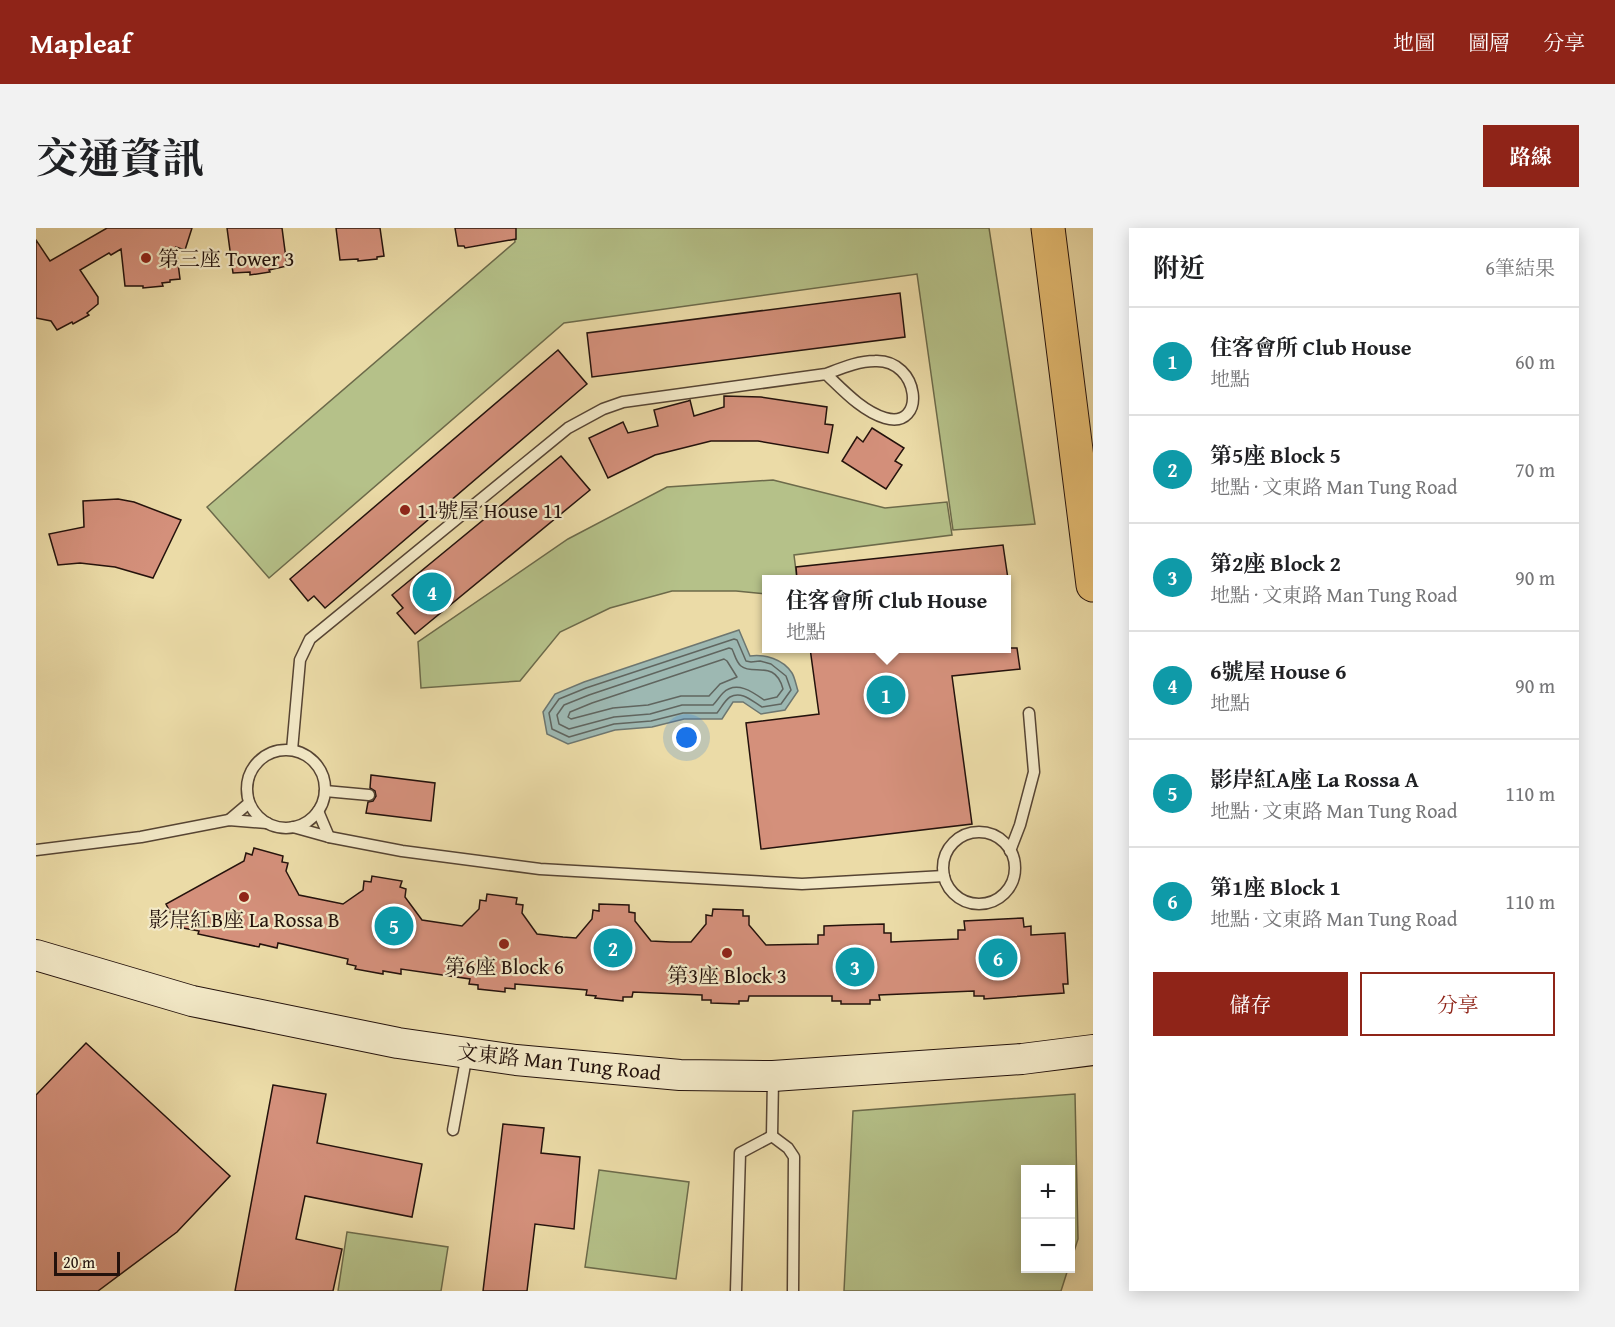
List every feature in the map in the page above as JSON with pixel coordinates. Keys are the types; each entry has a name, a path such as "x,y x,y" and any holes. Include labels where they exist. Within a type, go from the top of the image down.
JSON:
{"main road":[{"path":"1048,228 1093,585"}],"street":[{"name":"文東路 Man Tung Road","path":"36,955 192,1001 398,1043 516,1060 684,1076 773,1076 1022,1059 1093,1050"}],"lane":[{"path":"292,750 300,660 310,639 568,428 603,408 632,400 826,374 849,365 876,360 890,363 902,370 910,381 913,391 911,408 900,419 884,417 864,407 826,374"},
{"path":"1010,851 1020,825 1034,772 1029,713"},
{"path":"269,824 249,803 247,789 249,776 255,764 266,755 278,750 292,750 313,760 320,769 326,791 318,811 311,819 293,827"},
{"path":"326,791 369,795"},
{"path":"229,820 249,803"},
{"path":"318,811 329,837"},
{"path":"36,850 141,837 229,820 293,827 329,837 402,851 540,869 802,884 944,876"},
{"path":"971,833 994,836 1010,851 1014,864 1014,876 1009,887 1001,896 990,902 978,904 967,902 956,896 948,887 943,865 952,844 961,837 971,833"},
{"path":"453,1130 468,1054"},
{"path":"772,1137 773,1076"},
{"path":"736,1291 740,1153 772,1137"},
{"path":"772,1137 788,1148 794,1157 793,1291"}],"green space":[{"path":"514,228 989,228 1035,524 953,530 917,274 564,323 269,578 207,507 515,242"},
{"path":"773,480 885,508 947,502 952,535 794,555 796,575 762,575 762,594 736,591 672,591 610,608 560,632 520,681 421,688 418,642 568,539 667,487"},
{"path":"1075,1094 1078,1239 1075,1248 1075,1165 1021,1165 1021,1273 1067,1273 1061,1291 844,1291 853,1111"},
{"path":"599,1170 689,1182 676,1279 585,1267"},
{"path":"347,1232 448,1247 441,1291 338,1291"}],"water":[{"path":"739,630 750,656 773,658 784,664 792,673 798,691 785,710 761,714 743,702 733,702 722,719 684,719 652,727 615,730 568,744 547,734 543,712 555,694 584,682"}],"building":[{"path":"107,228 192,228 185,250 176,247 180,279 162,283 163,286 143,288 143,286 125,286 121,249 111,255 109,253 80,270 98,297 98,304 87,313 89,315 57,330 51,321 36,318 36,240 50,261"},
{"path":"227,228 282,228 287,266 269,270 270,272 250,275 250,272 233,273"},
{"path":"336,228 380,228 384,256 358,261 358,259 340,260"},
{"path":"455,228 516,228 516,239 465,248 458,246"},
{"path":"900,293 905,337 592,377 587,333"},
{"path":"558,350 587,384 325,608 314,596 308,601 290,579"},
{"path":"724,396 761,397 827,407 825,424 833,425 828,453 758,441 711,441 655,455 608,478 589,438 623,422 628,433 658,426 654,410 690,400 694,416 724,407"},
{"path":"872,428 904,448 895,461 902,465 886,489 842,461 857,437 863,442"},
{"path":"561,456 590,490 415,634 397,613 403,608 392,595"},
{"path":"118,499 134,502 181,520 153,578 115,567 80,563 58,565 49,534 84,527 83,501"},
{"path":"1003,545 1007,575 797,575 796,567"},
{"path":"1011,648 1017,648 1020,669 952,676 972,824 761,849 746,723 819,714 811,653 1011,653"},
{"path":"371,775 435,783 431,821 366,813 368,802 373,801 376,796 375,791 370,788"},
{"path":"254,848 283,856 282,862 288,863 286,871 299,895 343,904 363,890 364,881 371,882 372,876 402,881 400,887 406,889 405,897 422,920 462,926 479,909 480,900 486,901 487,894 517,898 516,904 523,905 522,913 537,934 563,937 576,938 592,919 593,910 599,911 599,904 629,905 629,912 635,913 635,921 651,941 671,942 691,942 706,924 706,915 712,916 713,909 743,910 743,916 749,916 749,925 766,945 818,944 818,935 824,935 824,926 849,925 884,924 884,933 891,933 891,942 958,939 958,930 965,930 964,921 1023,918 1024,927 1031,926 1031,935 1065,933 1068,984 1063,984 1064,993 984,999 984,996 974,996 974,991 879,995 880,1000 870,1000 870,1004 841,1004 841,1001 832,1001 832,996 749,996 748,1001 739,1001 739,1004 711,1003 711,1000 702,1000 702,995 633,992 632,997 623,997 623,1001 595,998 596,996 586,995 587,990 515,984 515,989 505,988 505,992 478,989 478,985 469,984 470,979 401,969 401,974 383,971 383,974 355,969 356,966 347,964 348,959 278,943 277,948 260,944 259,947 198,934 199,931 178,927 166,904 244,861 246,853 252,855"},
{"path":"86,1043 230,1176 177,1232 98,1291 36,1291 36,1095"},
{"path":"273,1085 326,1094 317,1143 422,1164 412,1217 305,1196 296,1239 342,1249 333,1291 235,1291"},
{"path":"503,1124 544,1128 541,1153 580,1157 574,1229 535,1224 527,1291 483,1291"}],"place":[{"name":"第三座 Tower 3","path":"146,258"},
{"name":"11號屋 House 11","path":"405,510"},
{"name":"6號屋 House 6","path":"432,592"},
{"name":"住客會所 Club House","path":"886,695"},
{"name":"影岸紅B座 La Rossa B","path":"244,897"},
{"name":"影岸紅A座 La Rossa A","path":"394,926"},
{"name":"第6座 Block 6","path":"504,944"},
{"name":"第5座 Block 5","path":"613,948"},
{"name":"第3座 Block 3","path":"727,953"},
{"name":"第1座 Block 1","path":"998,958"},
{"name":"第2座 Block 2","path":"855,967"}]}
